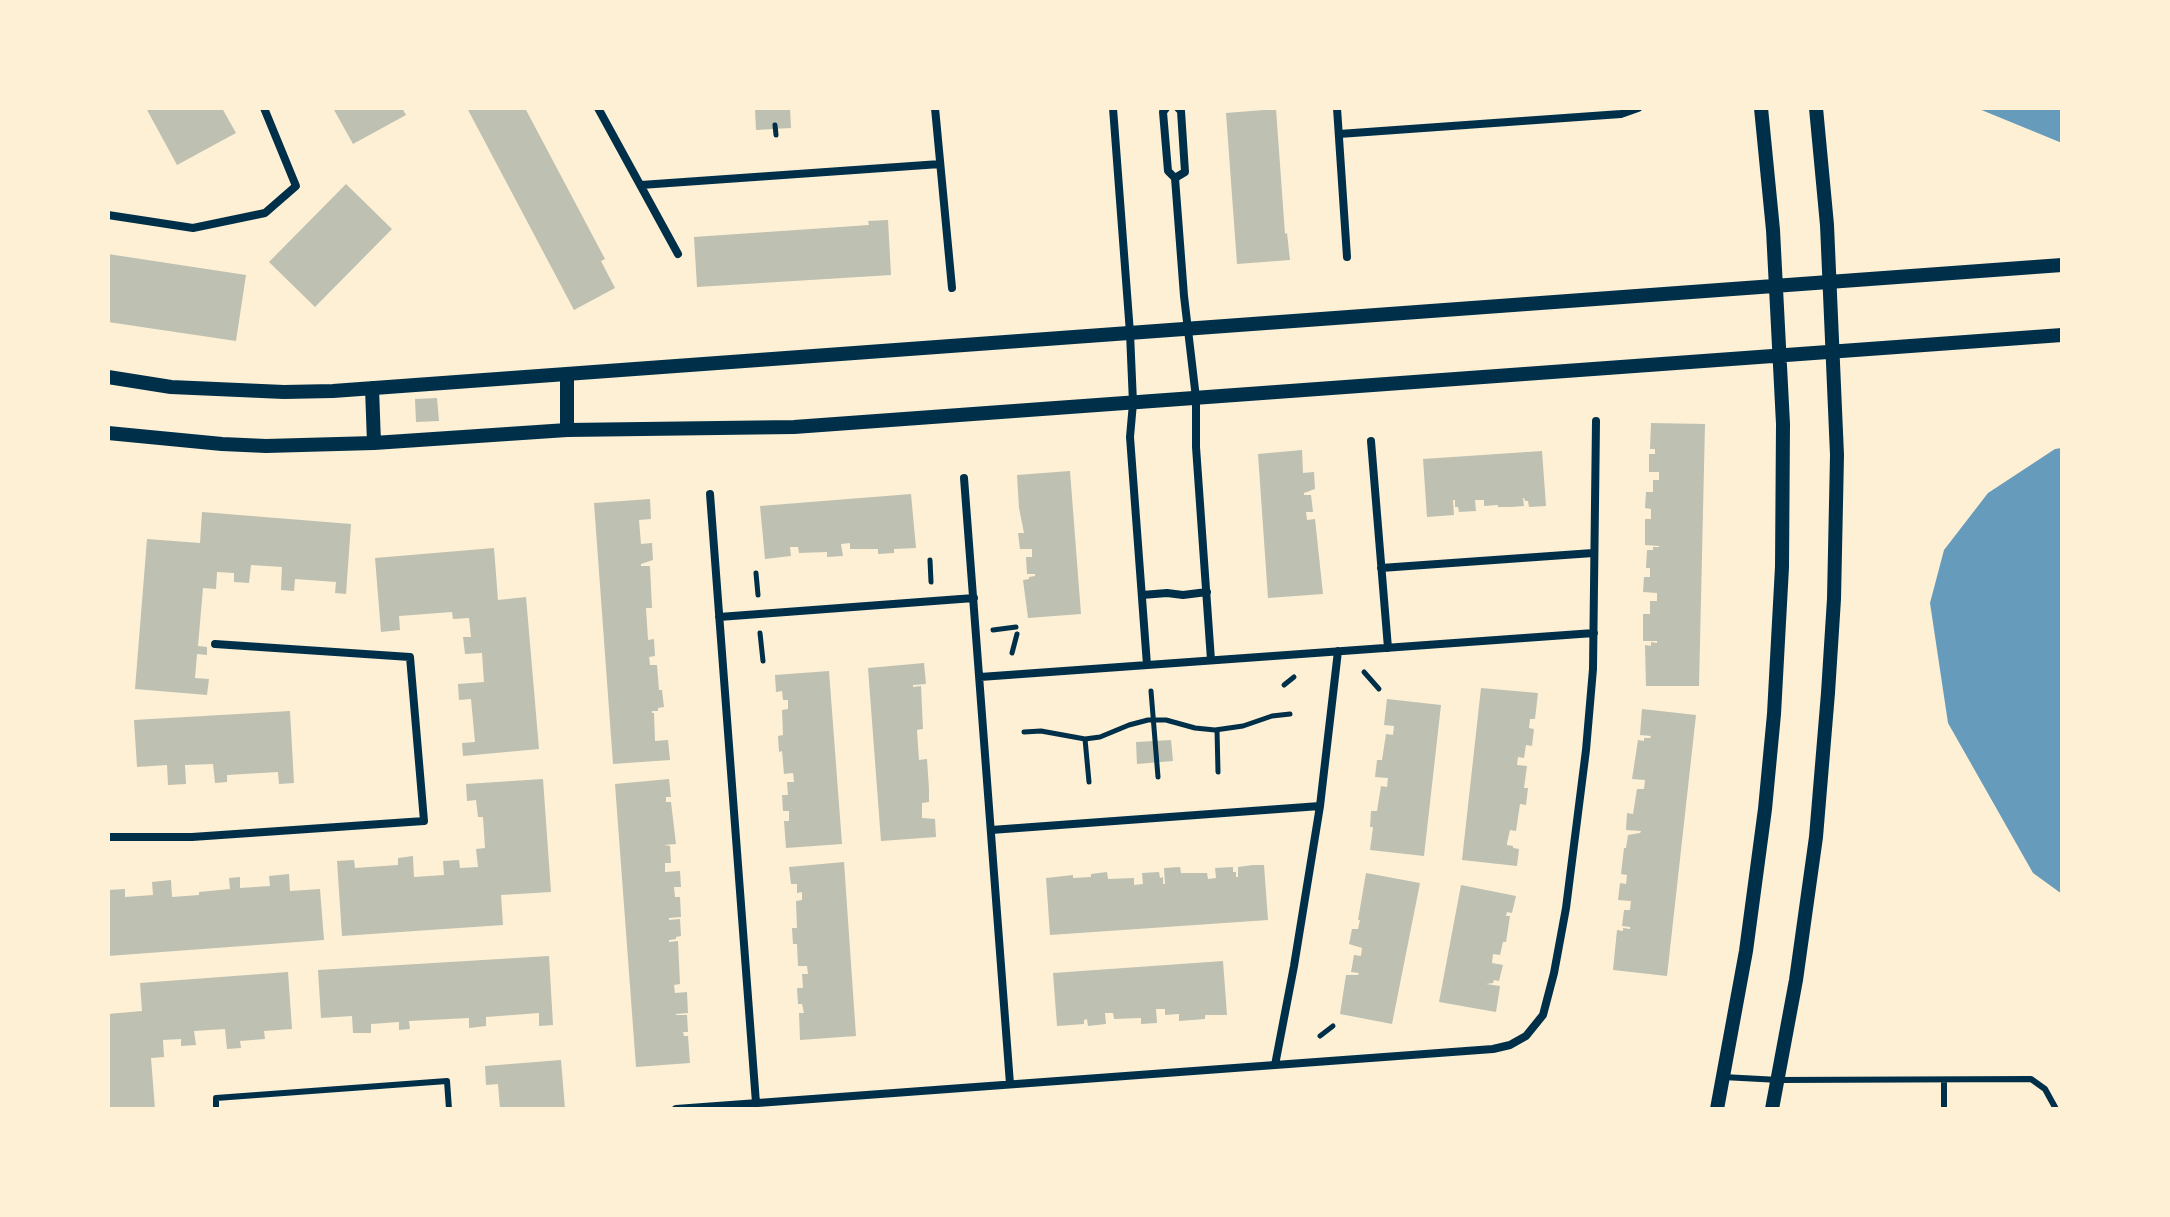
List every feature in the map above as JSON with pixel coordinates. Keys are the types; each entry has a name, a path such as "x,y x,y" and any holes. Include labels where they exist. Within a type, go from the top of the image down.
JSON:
{"street":[{"path":"108,215 193,228 265,213 296,186 264,108"},
{"path":"598,108 678,254"},
{"path":"935,108 952,288"},
{"path":"1113,108 1130,333 1133,403 1130,437 1147,665"},
{"path":"1166,108 1163,112 1168,171 1175,178 1196,398 1196,447 1211,660"},
{"path":"1175,178 1185,172 1181,111 1178,108"},
{"path":"1337,108 1347,257"},
{"path":"1339,134 1621,114 1638,108"},
{"path":"1717,1109 1753,904 1774,714 1783,520 1783,424 1776,285 1761,108"},
{"path":"1772,1109 1810,885 1828,705 1834,587 1836,486 1832,351 1827,225 1816,108"},
{"path":"641,185 940,164"},
{"path":"108,377 171,387 284,392 372,388 2062,265"},
{"path":"108,433 266,446 374,443 567,430 794,427 2062,335"},
{"path":"567,375 567,430"},
{"path":"372,388 374,443"},
{"path":"676,1109 1493,1049 1518,1042 1532,1031 1546,1007 1566,908 1589,715 1594,633 1596,421"},
{"path":"1371,441 1388,648"},
{"path":"964,478 1010,1084"},
{"path":"710,494 756,1103"},
{"path":"1381,568 1593,553"},
{"path":"1142,595 1207,592"},
{"path":"719,617 974,598"},
{"path":"980,677 1594,633"},
{"path":"108,837 192,837 424,821 410,657 215,644"},
{"path":"1275,1065 1320,806 1338,651"},
{"path":"991,830 1320,806"}],"lane":[{"path":"1723,1077 1779,1080 2031,1079 2040,1085 2056,1109"},
{"path":"1944,1080 1944,1109"},
{"path":"216,1109 216,1098 447,1081 449,1109"}],"path":[{"path":"775,125 776,135"},
{"path":"930,560 931,582"},
{"path":"756,573 758,595"},
{"path":"993,630 1016,631 1012,653"},
{"path":"760,633 763,661"},
{"path":"1364,672 1379,689"},
{"path":"1284,685 1294,677"},
{"path":"1151,691 1158,777"},
{"path":"1024,732 1041,731 1085,739 1100,737 1140,721 1166,720 1217,730 1290,714"},
{"path":"1217,730 1218,772"},
{"path":"1085,739 1089,782"},
{"path":"1320,1036 1333,1026"}],"water":[{"path":"2062,108 2062,143 1979,109"},
{"path":"2062,448 2062,894 2033,873 1948,723 1930,603 1944,550 1988,493 2055,449"}],"building":[{"path":"146,108 222,108 236,133 177,165"},
{"path":"333,108 402,108 406,115 353,144"},
{"path":"467,108 525,108 605,259 601,261 615,288 574,310"},
{"path":"790,108 791,128 756,130 755,109"},
{"path":"1276,109 1285,234 1290,260 1237,264 1226,113"},
{"path":"346,184 392,229 315,307 269,262"},
{"path":"888,220 891,275 697,287 694,237 869,225 868,221"},
{"path":"108,254 246,275 236,341 108,322"},
{"path":"437,398 439,421 416,422 415,399"},
{"path":"1651,423 1705,424 1699,686 1646,686 1645,645 1651,646 1651,642 1657,641 1643,641 1643,614 1650,614 1650,601 1657,601 1657,593 1643,592 1644,577 1650,577 1650,568 1646,568 1647,550 1659,547 1645,545 1645,519 1651,519 1651,509 1645,508 1646,492 1653,492 1653,480 1659,480 1659,472 1649,472 1649,454 1655,454 1655,449 1650,449"},
{"path":"1302,450 1303,473 1314,472 1315,489 1304,495 1311,495 1313,512 1306,512 1307,520 1315,519 1323,594 1268,598 1258,454"},
{"path":"1542,451 1546,506 1529,507 1524,498 1524,506 1512,507 1484,506 1484,500 1475,500 1476,511 1459,512 1453,500 1454,515 1427,517 1423,459"},
{"path":"1070,471 1081,614 1028,618 1023,580 1035,574 1027,574 1026,557 1032,557 1032,549 1020,549 1018,533 1024,533 1017,475"},
{"path":"911,494 916,548 894,549 894,553 878,554 878,549 850,549 850,543 841,544 843,556 827,557 827,552 799,553 798,547 790,547 791,556 765,559 760,506"},
{"path":"650,499 651,519 639,520 641,544 652,543 653,560 641,566 650,566 652,608 646,608 648,640 654,639 655,656 649,657 650,665 657,665 664,707 652,713 655,741 668,740 670,760 613,764 594,503"},
{"path":"202,512 351,524 346,594 335,593 336,582 295,579 294,591 281,590 282,567 251,565 249,583 234,582 234,573 217,572 216,589 203,588 198,646 207,647 207,655 197,654 195,678 209,679 207,695 135,689 147,539 200,543"},
{"path":"494,548 498,600 526,597 539,749 463,756 462,743 475,742 471,699 459,700 458,684 484,682 482,653 465,654 463,637 471,637 469,618 453,619 452,612 399,616 400,630 381,632 375,558"},
{"path":"924,663 926,684 913,685 921,686 923,729 917,730 919,760 927,759 929,802 922,803 922,818 935,819 936,837 881,841 868,668"},
{"path":"829,671 842,844 786,848 784,821 789,821 789,811 783,811 782,795 788,795 787,782 794,782 793,773 784,774 782,751 779,752 778,736 783,735 782,710 788,709 788,700 783,700 782,691 776,692 775,675"},
{"path":"1481,688 1538,693 1535,719 1530,719 1529,728 1534,729 1532,746 1526,745 1524,758 1518,757 1517,765 1527,766 1524,788 1528,788 1526,805 1520,804 1516,831 1510,830 1507,843 1519,849 1517,866 1462,860"},
{"path":"1387,699 1441,705 1424,856 1370,850 1373,827 1370,827 1371,811 1377,811 1381,786 1387,787 1388,778 1375,777 1377,760 1382,760 1386,734 1393,735 1394,726 1384,725"},
{"path":"1642,709 1696,715 1667,976 1613,970 1617,930 1630,929 1622,926 1624,910 1630,910 1631,901 1618,900 1620,883 1626,884 1627,875 1621,874 1624,848 1628,835 1641,831 1626,830 1627,813 1633,814 1637,789 1644,789 1645,780 1632,779 1638,740 1644,741 1644,738 1651,736 1640,735"},
{"path":"290,711 294,783 279,784 278,772 227,775 227,782 215,783 213,764 185,765 186,784 168,785 167,765 137,767 134,720"},
{"path":"1171,740 1173,761 1137,764 1136,742"},
{"path":"543,779 551,892 501,895 503,925 342,936 337,861 354,860 355,868 398,865 398,858 413,856 414,877 444,875 443,861 459,860 460,868 478,867 476,849 485,848 483,817 478,817 476,800 467,801 466,784"},
{"path":"669,779 671,797 666,797 666,802 671,802 676,844 664,845 670,846 671,863 665,863 665,872 680,871 681,887 674,887 675,897 680,897 681,917 669,920 680,919 681,936 669,942 678,941 680,984 674,985 675,993 687,992 688,1013 676,1015 687,1015 688,1032 683,1032 684,1036 688,1036 690,1063 636,1067 615,784"},
{"path":"844,862 856,1036 800,1040 799,1013 804,1013 802,1004 798,1004 797,988 803,988 802,974 808,974 807,966 798,966 797,944 793,944 792,928 797,928 796,901 802,900 802,892 797,893 797,884 791,884 789,867"},
{"path":"1264,865 1268,920 1050,935 1046,878 1091,877 1091,874 1107,872 1108,879 1134,878 1134,885 1143,884 1142,873 1159,872 1165,884 1164,868 1180,867 1181,873 1207,873 1208,879 1216,878 1215,868 1233,867 1238,877 1238,867"},
{"path":"1366,873 1420,883 1392,1024 1340,1014 1346,975 1359,973 1351,972 1354,955 1361,956 1362,948 1349,944 1352,929 1358,929"},
{"path":"289,874 290,891 320,889 324,940 108,956 108,890 125,889 125,897 153,895 152,882 171,880 172,897 199,895 199,892 230,889 229,878 240,877 240,888 270,886 269,876"},
{"path":"1461,885 1516,896 1512,913 1507,912 1506,916 1510,916 1506,942 1503,942 1500,955 1493,954 1492,963 1503,965 1499,981 1486,984 1500,986 1496,1012 1439,1002"},
{"path":"549,956 553,1025 539,1026 539,1013 486,1017 486,1026 469,1028 469,1018 409,1021 410,1029 399,1030 399,1022 371,1024 371,1033 353,1033 352,1016 321,1018 318,970"},
{"path":"1223,961 1227,1015 1205,1015 1205,1019 1179,1021 1179,1014 1165,1015 1165,1009 1156,1009 1157,1023 1141,1024 1141,1018 1114,1019 1113,1013 1105,1013 1106,1024 1088,1026 1087,1019 1084,1024 1057,1026 1053,973"},
{"path":"288,972 292,1029 264,1031 265,1039 240,1041 241,1048 227,1049 225,1029 194,1031 196,1045 181,1046 181,1039 163,1040 164,1057 151,1058 155,1109 108,1109 108,1014 142,1011 140,983"},
{"path":"561,1060 565,1109 500,1109 498,1084 486,1085 485,1066"}]}
